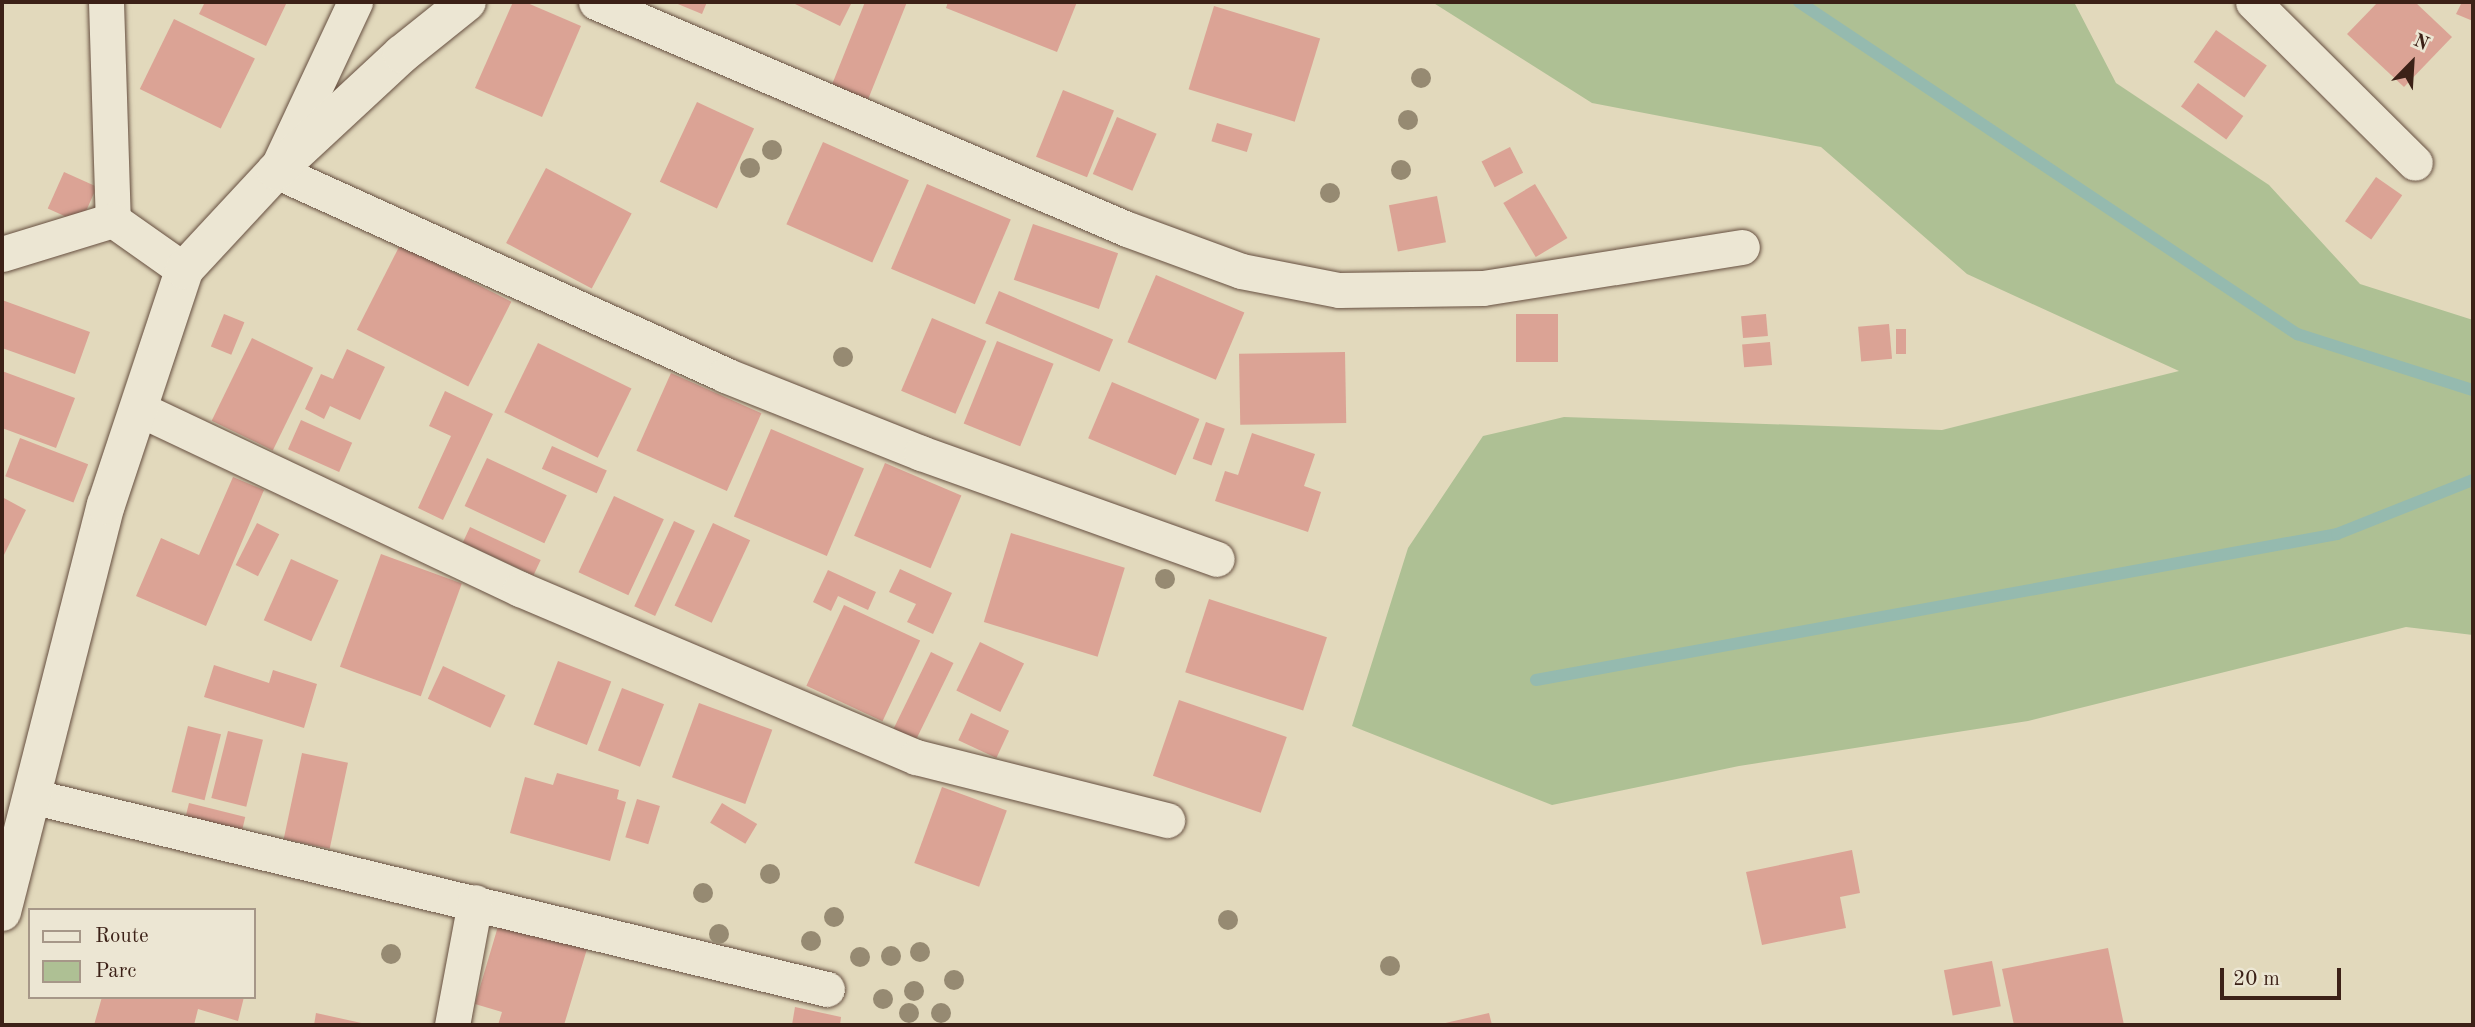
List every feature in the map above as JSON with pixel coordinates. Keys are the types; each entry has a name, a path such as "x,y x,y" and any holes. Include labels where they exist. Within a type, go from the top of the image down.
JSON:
{"street":[{"path":"106,2 113,220"},
{"path":"276,171 355,2"},
{"path":"4,892 106,505 184,270 276,171 401,54 467,2"},
{"path":"596,2 1102,218 1241,271 1339,290 1483,288 1742,247"},
{"path":"2253,2 2415,163"},
{"path":"276,171 725,375 921,453 1217,559"},
{"path":"2,254 113,220"},
{"path":"113,220 184,270"},
{"path":"137,408 520,589 916,757 1167,820"},
{"path":"31,796 827,989"},
{"path":"452,1025 475,902"}],"green space":[{"path":"1432,2 2074,2 2116,83 2269,185 2360,284 2473,320 2473,635 2406,627 2028,721 1739,766 1552,805 1352,726 1408,548 1483,436 1564,417 1942,430 2179,371 1967,274 1821,147 1592,103"}],"building":[{"path":"205,2 287,2 266,46 199,14"},
{"path":"513,2 525,2 581,26 542,117 475,88"},
{"path":"673,2 707,2 702,14"},
{"path":"791,2 852,2 840,26"},
{"path":"865,2 907,2 867,102 831,87"},
{"path":"948,2 1077,2 1057,52 946,8"},
{"path":"2378,2 2415,2 2452,37 2404,87 2347,34"},
{"path":"2462,2 2473,2 2473,21 2456,14"},
{"path":"1214,6 1320,38 1295,122 1189,89"},
{"path":"174,19 255,58 221,129 140,89"},
{"path":"2216,30 2267,66 2244,98 2194,62"},
{"path":"2198,83 2243,116 2226,139 2181,106"},
{"path":"1063,90 1114,111 1087,177 1036,157"},
{"path":"697,102 754,129 717,208 660,182"},
{"path":"1117,117 1157,134 1132,191 1093,174"},
{"path":"1217,123 1252,134 1247,152 1211,141"},
{"path":"823,142 909,180 872,262 786,224"},
{"path":"1510,147 1523,173 1495,187 1481,162"},
{"path":"546,168 632,214 592,289 506,243"},
{"path":"64,172 97,187 81,223 48,209"},
{"path":"2376,177 2402,195 2371,240 2345,221"},
{"path":"927,184 1011,220 975,304 891,269"},
{"path":"1535,184 1567,238 1536,257 1503,203"},
{"path":"1437,196 1446,242 1398,251 1389,205"},
{"path":"1033,224 1118,253 1099,309 1014,280"},
{"path":"400,245 511,302 468,386 357,330"},
{"path":"1156,275 1244,313 1216,380 1127,342"},
{"path":"999,291 1113,339 1099,372 985,323"},
{"path":"2,300 90,332 75,374 2,348"},
{"path":"224,314 244,322 231,355 211,346"},
{"path":"1516,314 1558,314 1558,362 1516,362"},
{"path":"1766,314 1768,336 1743,338 1741,316"},
{"path":"932,318 986,341 955,414 901,391"},
{"path":"1889,324 1892,359 1861,362 1858,327"},
{"path":"1896,329 1906,329 1906,354 1896,354"},
{"path":"252,338 313,368 273,450 212,421"},
{"path":"997,341 1054,364 1020,446 964,424"},
{"path":"1770,342 1772,365 1744,367 1742,344"},
{"path":"538,343 631,389 598,458 504,412"},
{"path":"347,349 385,367 360,420 330,406 324,419 305,409 321,374 333,379"},
{"path":"1345,352 1346,423 1240,425 1239,354"},
{"path":"2,371 75,398 56,448 2,428"},
{"path":"671,373 761,413 727,491 636,451"},
{"path":"1112,382 1199,419 1176,475 1088,438"},
{"path":"445,391 493,414 443,520 418,508 451,436 429,426"},
{"path":"301,420 352,443 339,472 288,449"},
{"path":"1206,422 1225,429 1211,465 1193,459"},
{"path":"771,429 864,468 827,556 734,516"},
{"path":"1252,433 1315,454 1304,486 1321,492 1308,532 1215,501 1225,471 1238,475"},
{"path":"20,438 88,464 73,502 5,476"},
{"path":"552,446 607,470 597,493 542,469"},
{"path":"487,458 567,495 544,543 465,506"},
{"path":"885,463 961,495 931,568 854,536"},
{"path":"233,477 264,490 206,626 136,596 161,538 199,555"},
{"path":"614,496 664,519 628,595 579,572"},
{"path":"2,497 26,510 2,559"},
{"path":"674,521 695,531 655,616 634,606"},
{"path":"257,523 279,534 258,576 236,565"},
{"path":"713,523 750,540 712,623 675,605"},
{"path":"470,527 541,560 534,575 463,542"},
{"path":"1011,533 1125,568 1098,657 984,622"},
{"path":"381,554 462,583 421,696 340,667"},
{"path":"291,559 339,580 311,641 264,620"},
{"path":"900,569 952,593 933,634 907,622 916,604 889,592"},
{"path":"828,570 876,592 868,610 838,596 831,611 813,602"},
{"path":"1209,599 1327,637 1303,711 1185,672"},
{"path":"844,605 920,640 883,721 806,686"},
{"path":"980,642 1024,663 1000,712 956,691"},
{"path":"931,652 953,663 916,740 893,729"},
{"path":"558,661 611,681 587,745 534,724"},
{"path":"214,665 269,683 273,670 317,684 304,728 204,697"},
{"path":"443,666 506,695 490,728 428,699"},
{"path":"622,688 664,704 640,767 598,751"},
{"path":"1179,700 1287,737 1261,813 1153,776"},
{"path":"699,703 772,730 745,804 672,777"},
{"path":"971,713 1009,731 996,758 958,740"},
{"path":"188,726 221,734 205,800 172,792"},
{"path":"228,731 263,740 246,807 211,798"},
{"path":"302,753 348,763 330,849 284,839"},
{"path":"557,773 619,790 617,799 626,802 610,861 510,833 525,777 553,785"},
{"path":"942,787 1007,811 979,887 914,863"},
{"path":"637,799 660,806 648,844 625,837"},
{"path":"189,803 245,817 240,837 184,823"},
{"path":"722,803 757,824 745,844 710,823"},
{"path":"1852,850 1860,893 1840,897 1846,928 1762,945 1746,872"},
{"path":"499,923 587,949 564,1025 498,1025 502,1012 475,1004"},
{"path":"2108,948 2124,1025 2014,1025 2002,969"},
{"path":"1992,961 2001,1006 1953,1016 1944,970"},
{"path":"101,999 244,999 238,1021 198,1009 194,1025 94,1025"},
{"path":"795,1007 841,1017 840,1025 792,1025"},
{"path":"316,1013 366,1024 366,1025 314,1025"},
{"path":"1489,1013 1492,1025 1441,1025 1441,1024"}],"waterway":[{"path":"1799,2 2297,334 2473,390"},
{"path":"1536,680 2337,534 2473,480"}]}
